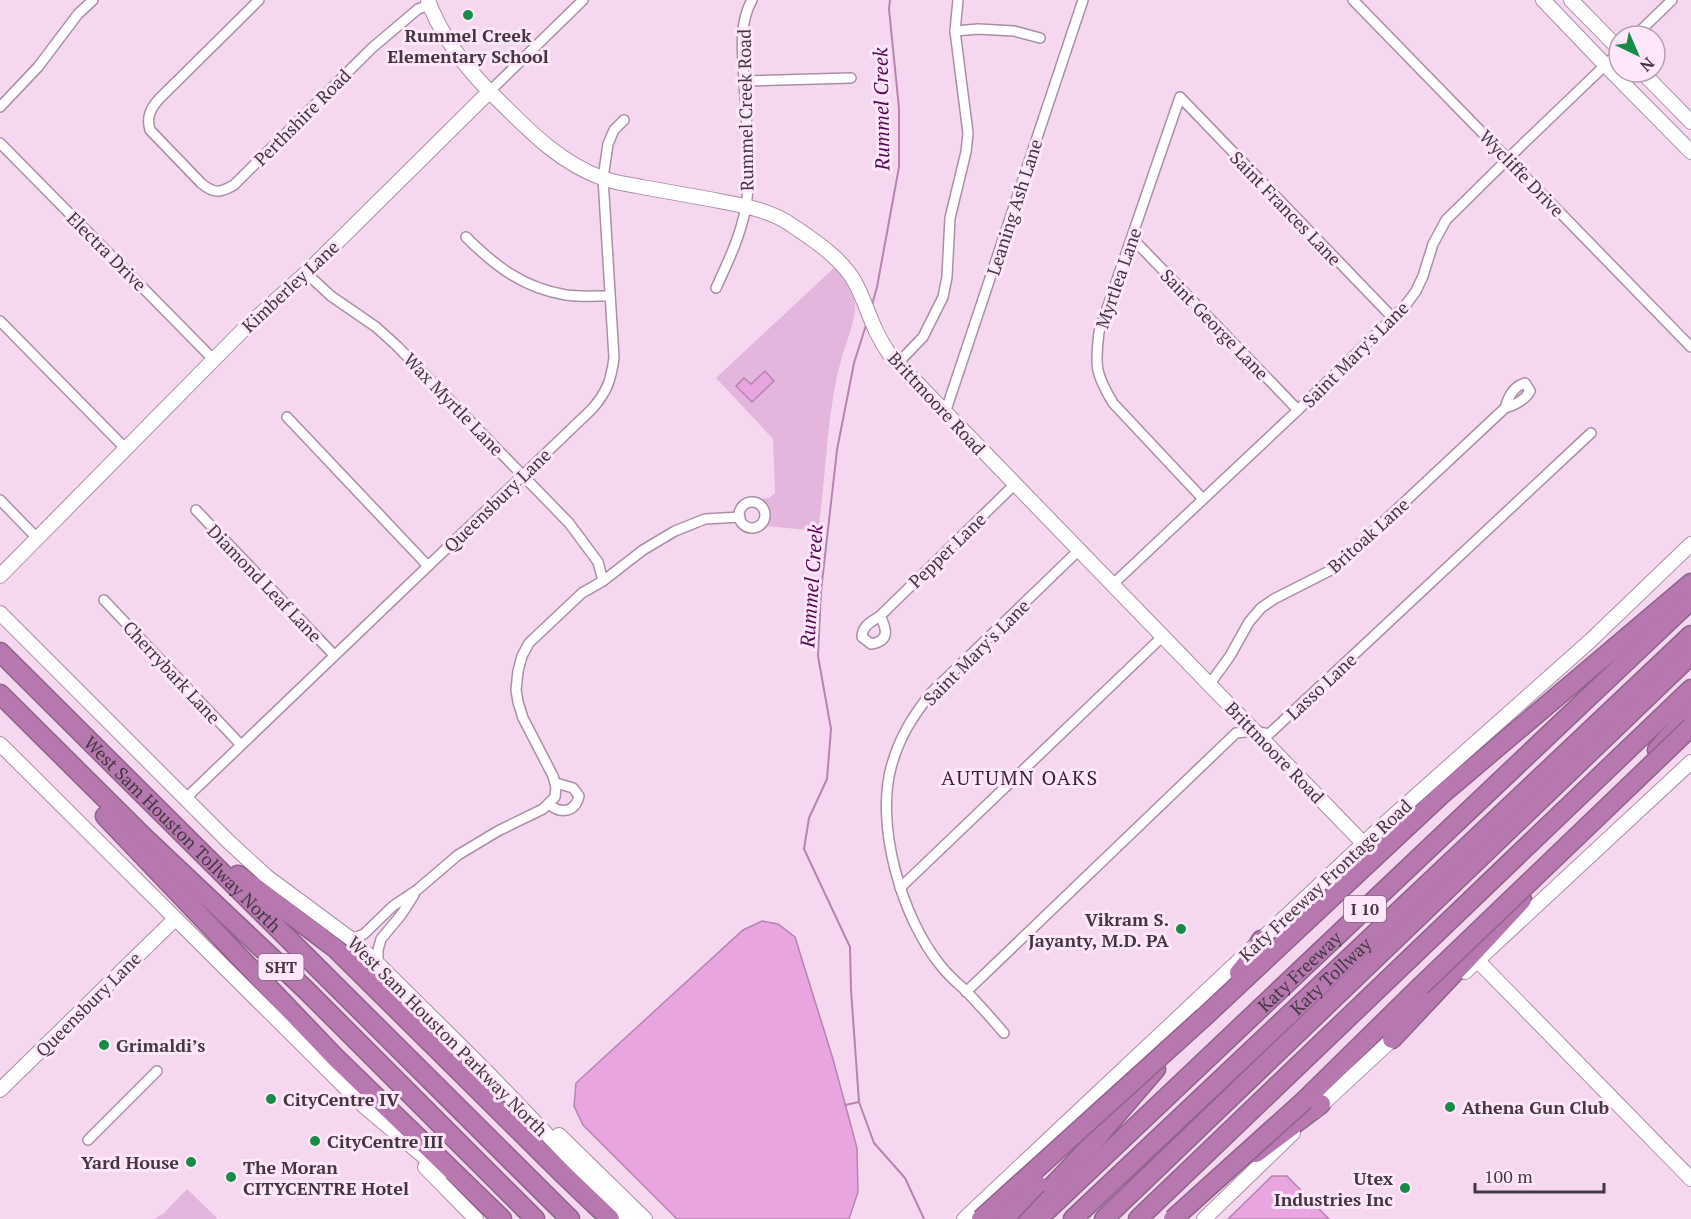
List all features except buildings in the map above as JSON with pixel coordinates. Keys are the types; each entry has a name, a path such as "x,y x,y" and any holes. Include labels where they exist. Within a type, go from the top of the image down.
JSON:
{"highway":[{"path":"981,1219 1204,1017 1475,766 1691,583"},
{"name":"Katy Freeway","path":"1038,1219 1691,600"},
{"name":"Katy Tollway","path":"1074,1219 1691,635"},
{"name":"West Sam Houston Tollway North","path":"0,652 570,1218"},
{"name":"Katy Tollway","path":"1104,1219 1691,655"},
{"path":"1138,1219 1691,689"},
{"name":"West Sam Houston Tollway North","path":"0,694 146,839 305,989 535,1219"},
{"path":"1392,1039 1691,711"},
{"path":"24,718 28,736 335,1057 502,1219"},
{"path":"1186,1219 1313,1102 1420,986 1691,727"},
{"path":"126,777 222,863 335,948 610,1219"},
{"path":"1021,1219 1083,1154 1248,962 1261,940"},
{"path":"1004,1219 1204,1017"},
{"path":"1168,1219 1313,1102"},
{"path":"1173,1219 1313,1102"},
{"path":"564,1175 600,1219"},
{"path":"465,1182 507,1219"}],"main road":[{"path":"1543,0 1690,149"},
{"path":"1571,0 1607,38"},
{"name":"Brittmoore Road","path":"429,2 457,55 490,91 559,157 616,182 746,206 784,220 832,255 856,285 879,340 898,363 1364,843"},
{"path":"1654,84 1691,122"},
{"name":"Kimberley Lane","path":"0,576 243,330 306,273 490,91"},
{"name":"Katy Freeway Frontage Road","path":"964,1219 1426,785 1590,641 1691,544"},
{"name":"West Sam Houston Parkway North","path":"0,613 5,621 185,799 266,876 351,939 378,964 486,1071 628,1219"},
{"path":"0,744 476,1219"},
{"path":"1204,1219 1313,1102 1392,1039 1691,762"},
{"name":"Queensbury Lane","path":"0,1089 175,918"},
{"path":"1478,961 1691,1179"},
{"path":"486,1071 504,1082 645,1219"},
{"path":"366,1108 447,1175 490,1219"}],"street":[{"path":"0,107 38,67 78,15 93,0"},
{"name":"Perthshire Road","path":"259,0 159,99 152,107 148,123 150,130 175,156 207,188 215,191 225,190 234,185 372,48 429,2"},
{"name":"Kimberley Lane","path":"490,91 583,0"},
{"name":"Rummel Creek Road","path":"716,288 730,258 746,206 748,164 742,46 744,19 752,0"},
{"path":"898,363 923,337 943,297 947,277 950,218 966,152 968,133 955,31 958,0"},
{"name":"Leaning Ash Lane","path":"945,413 1083,0"},
{"name":"Wycliffe Drive","path":"1353,0 1691,347"},
{"path":"1647,24 1672,0"},
{"path":"955,31 1014,31 1040,38"},
{"name":"Saint Mary's Lane","path":"1112,585 1405,306 1416,291 1433,244 1446,220 1605,65"},
{"path":"744,81 851,78"},
{"name":"Myrtlea Lane","path":"1180,98 1099,332 1096,355 1098,372 1113,403 1203,499"},
{"name":"Saint Frances Lane","path":"1180,98 1393,318"},
{"name":"Queensbury Lane","path":"185,799 592,410 608,388 614,358 603,178 614,130 624,120"},
{"name":"Electra Drive","path":"0,143 214,360"},
{"path":"466,237 483,255 523,283 569,295 609,296"},
{"name":"Saint George Lane","path":"1132,238 1298,410"},
{"name":"Wax Myrtle Lane","path":"306,273 397,346 523,475 586,544 598,562 603,581"},
{"path":"0,321 125,448"},
{"name":"Britoak Lane","path":"1209,685 1230,656 1249,622 1261,608 1333,569 1505,408"},
{"path":"287,417 428,566"},
{"name":"Lasso Lane","path":"966,992 1236,733 1254,731 1269,734 1591,432"},
{"name":"Pepper Lane","path":"880,616 1014,484"},
{"path":"0,500 37,538"},
{"name":"Diamond Leaf Lane","path":"196,510 334,655"},
{"path":"351,939 364,934 393,906 417,890 472,845 543,809 556,793 556,783 523,718 518,702 516,690 518,671 529,643 582,593 603,581 643,550 675,531 705,519 740,517"},
{"name":"Saint Mary's Lane","path":"1004,1032 941,966 908,910 894,866 887,821 887,793 898,744 913,716 931,693 1078,550"},
{"name":"Cherrybark Lane","path":"104,600 241,745"},
{"path":"900,888 1162,637"},
{"path":"549,804 557,810 564,811 572,808 579,796 573,788 556,783"},
{"path":"378,964 381,939 401,915 417,890"},
{"path":"88,1140 157,1071"}],"shaded area":[{"path":"835,267 849,289 855,308 833,400 818,531 766,526 768,511 760,499 769,498 775,493 773,439 716,378"},
{"path":"765,371 774,381 752,402 736,386 744,378 751,384"},
{"path":"762,921 778,924 795,937 833,1059 857,1148 858,1192 849,1219 677,1219 583,1125 574,1106 576,1083 743,930"},
{"path":"1272,1176 1287,1176 1329,1219 1228,1219"},
{"path":"187,1189 218,1219 154,1219 164,1213"}],"waterway":[{"name":"Rummel Creek","path":"872,305 899,167 899,108 890,0"},
{"name":"Rummel Creek","path":"867,322 854,363 837,450 821,591 818,656 831,729 827,779 809,818 804,849 850,947 859,1102 874,1143 905,1178 924,1219"},
{"path":"845,1105 859,1102"}],"place":[{"name":"Rummel Creek Elementary School","path":"468,15"},
{"name":"Vikram S. Jayanty, M.D. PA","path":"1181,929"},
{"name":"Grimaldi’s","path":"104,1045"},
{"name":"CityCentre IV","path":"271,1099"},
{"name":"Athena Gun Club","path":"1450,1107"},
{"name":"CityCentre III","path":"315,1141"},
{"name":"Yard House","path":"191,1162"},
{"name":"The Moran CITYCENTRE Hotel","path":"231,1177"},
{"name":"Utex Industries Inc","path":"1405,1188"}],"district":[{"name":"AUTUMN OAKS","path":"1020,777"}]}
